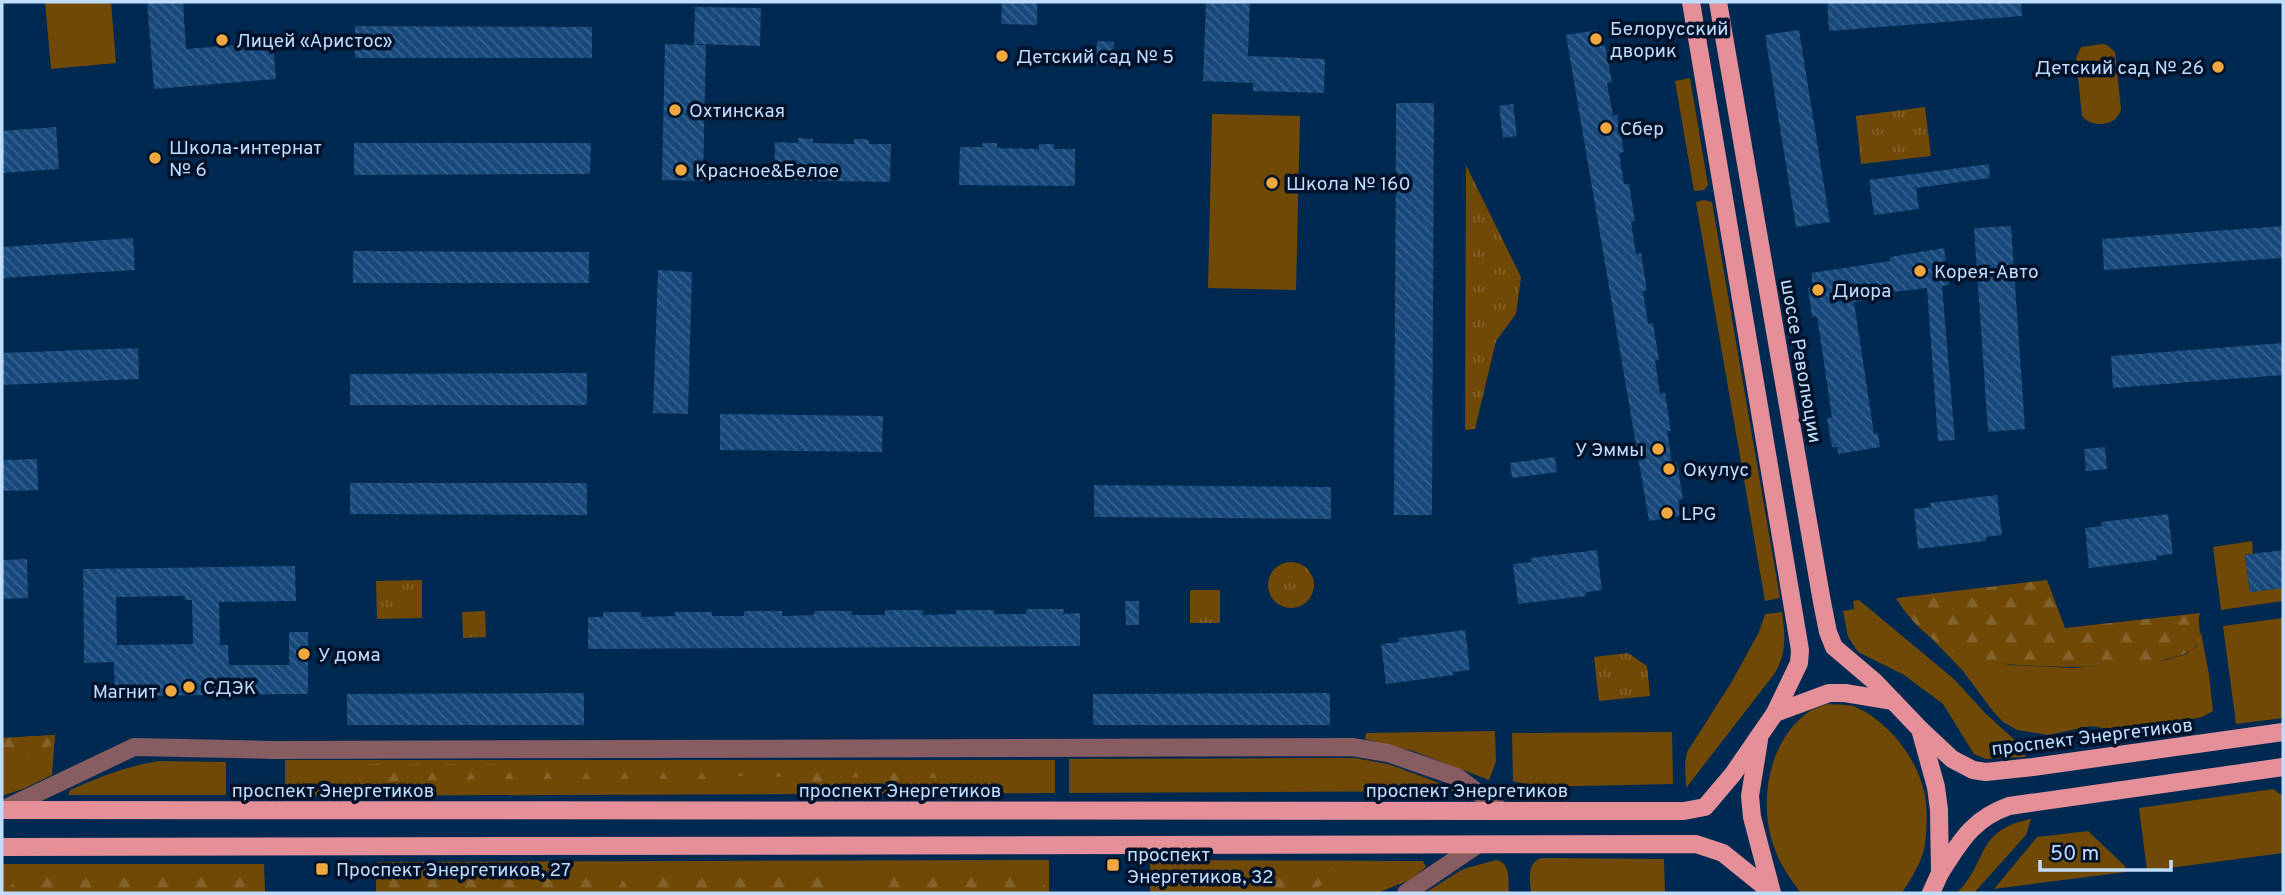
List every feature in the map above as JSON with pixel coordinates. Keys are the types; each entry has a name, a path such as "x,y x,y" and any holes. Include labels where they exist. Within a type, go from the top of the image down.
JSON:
{"main road":[{"path":"1691,2 1800,650 1799,663 1775,713 1760,733 1750,796 1758,848 1771,892"},
{"name":"шоссе Революции","path":"1718,2 1828,632 1834,648 1874,681 1920,729 1937,787 1939,810 1940,873 1931,893"},
{"path":"1775,713 1829,693 1893,701"},
{"name":"проспект Энергетиков","path":"1920,729 1961,766 1986,772 2283,732"},
{"name":"проспект Энергетиков","path":"2,810 1684,811 1705,807 1733,774 1760,733"},
{"path":"1940,873 1963,838 1978,822 1992,812 2009,806 2283,767"},
{"path":"2,847 1696,844 1723,853 1771,892"}],"street":[{"path":"2,810 134,747 274,750 1352,747 1388,753 1457,777 1502,811"},
{"path":"1406,893 1478,845"}],"green space":[{"path":"45,2 111,2 116,63 51,69"},
{"path":"2102,44 2115,52 2121,109 2115,119 2098,124 2082,116 2076,58 2081,47"},
{"path":"1690,78 1708,185 1704,190 1694,191 1675,81"},
{"path":"1925,107 1931,156 1861,164 1856,116"},
{"path":"1212,114 1300,116 1296,290 1208,288"},
{"path":"1466,165 1521,277 1516,314 1496,341 1475,429 1465,430"},
{"path":"1696,202 1712,202 1780,598 1765,601"},
{"path":"2252,541 2253,554 2245,555 2250,592 2283,588 2283,601 2221,610 2213,547"},
{"path":"1291,562 1308,568 1314,585 1308,602 1291,608 1274,602 1268,585 1274,568"},
{"path":"422,580 422,618 377,619 376,581"},
{"path":"2047,580 2065,628 2200,613 2198,643 2180,656 2122,665 2086,667 1988,662 1947,649 1927,635 1910,618 1896,598"},
{"path":"1190,590 1220,590 1220,623 1190,623"},
{"path":"1859,600 1954,679 1985,713 2017,742 2026,757 1986,759 1974,754 1943,704 1904,675 1858,652 1848,637 1843,611 1854,609 1853,601"},
{"path":"485,611 486,637 463,638 462,612"},
{"path":"1782,612 1784,643 1782,658 1775,673 1686,788 1687,752 1731,683 1759,632 1765,614"},
{"path":"2283,618 2283,718 2236,724 2223,626"},
{"path":"2201,632 2213,711 2202,717 2174,723 2115,730 2091,726 2048,735 2017,730 2003,722 1963,671 1931,638 1967,657 2011,665 2073,668 2167,660 2186,654 2197,646"},
{"path":"1628,653 1647,666 1650,696 1599,701 1594,657"},
{"path":"1827,704 1853,706 1877,720 1907,753 1920,778 1926,804 1925,845 1919,864 1902,893 1801,893 1776,854 1767,812 1767,793 1775,757 1794,725 1809,712"},
{"path":"1495,731 1496,762 1489,780 1413,751 1365,739 1366,733"},
{"path":"1672,732 1673,784 1536,787 1513,781 1512,733"},
{"path":"55,735 52,775 2,796 2,738"},
{"path":"55,735 54,744 2,767 2,738"},
{"path":"1355,758 1388,764 1453,788 1454,791 1069,793 1069,759"},
{"path":"285,760 1055,760 1055,793 285,796"},
{"path":"159,761 226,762 226,795 68,795 70,790 102,776"},
{"path":"359,764 930,767 948,770 944,779 917,777 893,781 860,777 815,782 800,777 740,776 713,779 497,779 360,784"},
{"path":"2273,789 2283,796 2283,853 2147,871 2139,808"},
{"path":"2031,819 2026,835 1974,893 1957,893 1991,839 2013,824"},
{"path":"2088,831 2125,866 2126,872 1994,889 2037,837"},
{"path":"1542,858 1664,859 1665,893 1531,893 1531,868"},
{"path":"1049,860 1049,893 376,893 376,862"},
{"path":"1150,860 1423,861 1426,867 1410,880 1377,893 1150,893"},
{"path":"1496,860 1506,868 1509,893 1425,893 1463,869"},
{"path":"2,864 264,864 265,893 2,893"},
{"path":"1332,868 1337,876 1308,893 1157,893 1153,888 1160,882 1165,871 1278,878 1294,871 1314,874"},
{"path":"1027,870 1043,873 1045,889 1032,893 887,893 882,876"},
{"path":"382,873 605,874 622,880 627,890 619,893 382,892"},
{"path":"833,873 843,878 843,882 828,884 818,893 665,892 651,885 650,874"},
{"path":"27,875 252,876 259,880 258,891 13,893 11,885"}],"building":[{"path":"147,2 183,2 186,49 273,42 276,79 154,89"},
{"path":"1002,2 1037,2 1037,25 1001,24"},
{"path":"1206,2 1250,2 1248,56 1325,59 1324,93 1253,91 1253,83 1203,81"},
{"path":"1827,2 2021,2 2022,16 1829,31"},
{"path":"695,7 761,8 760,46 694,44"},
{"path":"355,26 592,27 592,58 355,58"},
{"path":"1598,30 1601,46 1605,45 1612,82 1607,83 1624,152 1619,153 1624,184 1629,184 1635,221 1631,222 1636,254 1641,253 1647,290 1643,291 1648,324 1653,323 1659,360 1655,361 1660,394 1665,393 1671,431 1667,431 1672,463 1677,462 1683,499 1678,500 1681,516 1649,521 1566,35"},
{"path":"1799,30 1830,222 1796,227 1765,35"},
{"path":"1097,41 1114,42 1113,65 1096,64"},
{"path":"665,44 706,45 703,181 662,180"},
{"path":"1396,103 1434,103 1432,515 1394,515"},
{"path":"1513,104 1517,136 1503,138 1499,106"},
{"path":"56,127 59,169 2,173 2,131"},
{"path":"798,138 813,139 813,143 854,144 854,139 862,139 869,140 869,144 891,144 890,182 774,180 775,142 798,143"},
{"path":"354,143 591,143 590,174 354,175"},
{"path":"983,143 997,143 997,148 1039,149 1039,144 1054,144 1054,149 1075,149 1075,186 959,185 960,147 982,147"},
{"path":"1989,164 1990,178 1916,188 1919,209 1874,215 1869,180"},
{"path":"2011,226 2025,429 1988,432 1974,228"},
{"path":"2283,226 2283,258 2104,270 2102,239"},
{"path":"133,238 135,270 2,278 2,247"},
{"path":"1944,248 1949,285 1942,286 1955,440 1938,441 1927,288 1893,292 1894,296 1854,302 1874,434 1878,433 1880,447 1838,454 1837,447 1832,447 1827,418 1832,417 1817,316 1812,317 1808,288 1813,287 1811,273 1890,261 1890,257"},
{"path":"353,251 589,252 589,283 353,283"},
{"path":"658,270 692,272 688,414 653,413"},
{"path":"2283,343 2283,375 2113,388 2111,356"},
{"path":"138,348 139,379 2,385 2,353"},
{"path":"587,373 587,405 350,405 350,374"},
{"path":"720,414 883,416 882,452 720,450"},
{"path":"2105,447 2107,469 2086,471 2084,449"},
{"path":"1555,457 1557,472 1512,478 1510,463"},
{"path":"37,459 38,490 2,491 2,460"},
{"path":"350,483 587,483 587,515 350,514"},
{"path":"1094,485 1331,487 1331,519 1094,517"},
{"path":"1997,495 2002,535 1986,537 1986,541 1918,549 1914,509 1931,507 1930,503"},
{"path":"2168,514 2173,554 2156,556 2157,560 2089,568 2085,528 2102,526 2101,522"},
{"path":"1597,550 1602,590 1586,592 1586,596 1518,604 1513,564 1531,562 1530,558"},
{"path":"2283,550 2283,588 2250,592 2245,555"},
{"path":"27,559 28,598 2,599 2,560"},
{"path":"295,566 296,601 219,602 220,645 228,645 229,665 289,665 289,632 308,632 308,694 115,696 114,662 84,663 83,569","holes":["185,596 185,600 192,600 193,644 117,645 116,597"]},
{"path":"1125,601 1139,601 1139,625 1126,625"},
{"path":"1026,609 1064,609 1063,614 1080,613 1080,646 588,649 588,617 603,617 603,612 641,612 641,617 675,616 675,612 712,612 712,616 744,616 744,611 782,611 782,616 814,615 814,611 852,611 852,615 885,615 885,610 923,610 923,615 956,614 956,610 994,610 994,614 1026,614"},
{"path":"1465,630 1470,670 1453,672 1454,675 1386,684 1381,644 1399,642 1398,638"},
{"path":"584,693 584,725 347,725 347,694"},
{"path":"1330,693 1330,725 1093,725 1093,694"}],"place":[{"name":"Белорусский дворик","path":"1596,39"},
{"name":"Лицей «Аристос»","path":"222,40"},
{"name":"Детский сад № 5","path":"1002,56"},
{"name":"Детский сад № 26","path":"2218,67"},
{"name":"Охтинская","path":"675,110"},
{"name":"Сбер","path":"1606,128"},
{"name":"Школа-интернат № 6","path":"155,158"},
{"name":"Красное&Белое","path":"681,170"},
{"name":"Школа № 160","path":"1272,183"},
{"name":"Корея-Авто","path":"1920,271"},
{"name":"Диора","path":"1818,290"},
{"name":"У Эммы","path":"1658,449"},
{"name":"Окулус","path":"1669,469"},
{"name":"LPG","path":"1667,513"},
{"name":"У дома","path":"304,654"},
{"name":"СДЭК","path":"189,687"},
{"name":"Магнит","path":"171,691"},
{"name":"проспект Энергетиков, 32","path":"1113,865"},
{"name":"Проспект Энергетиков, 27","path":"322,869"}]}
